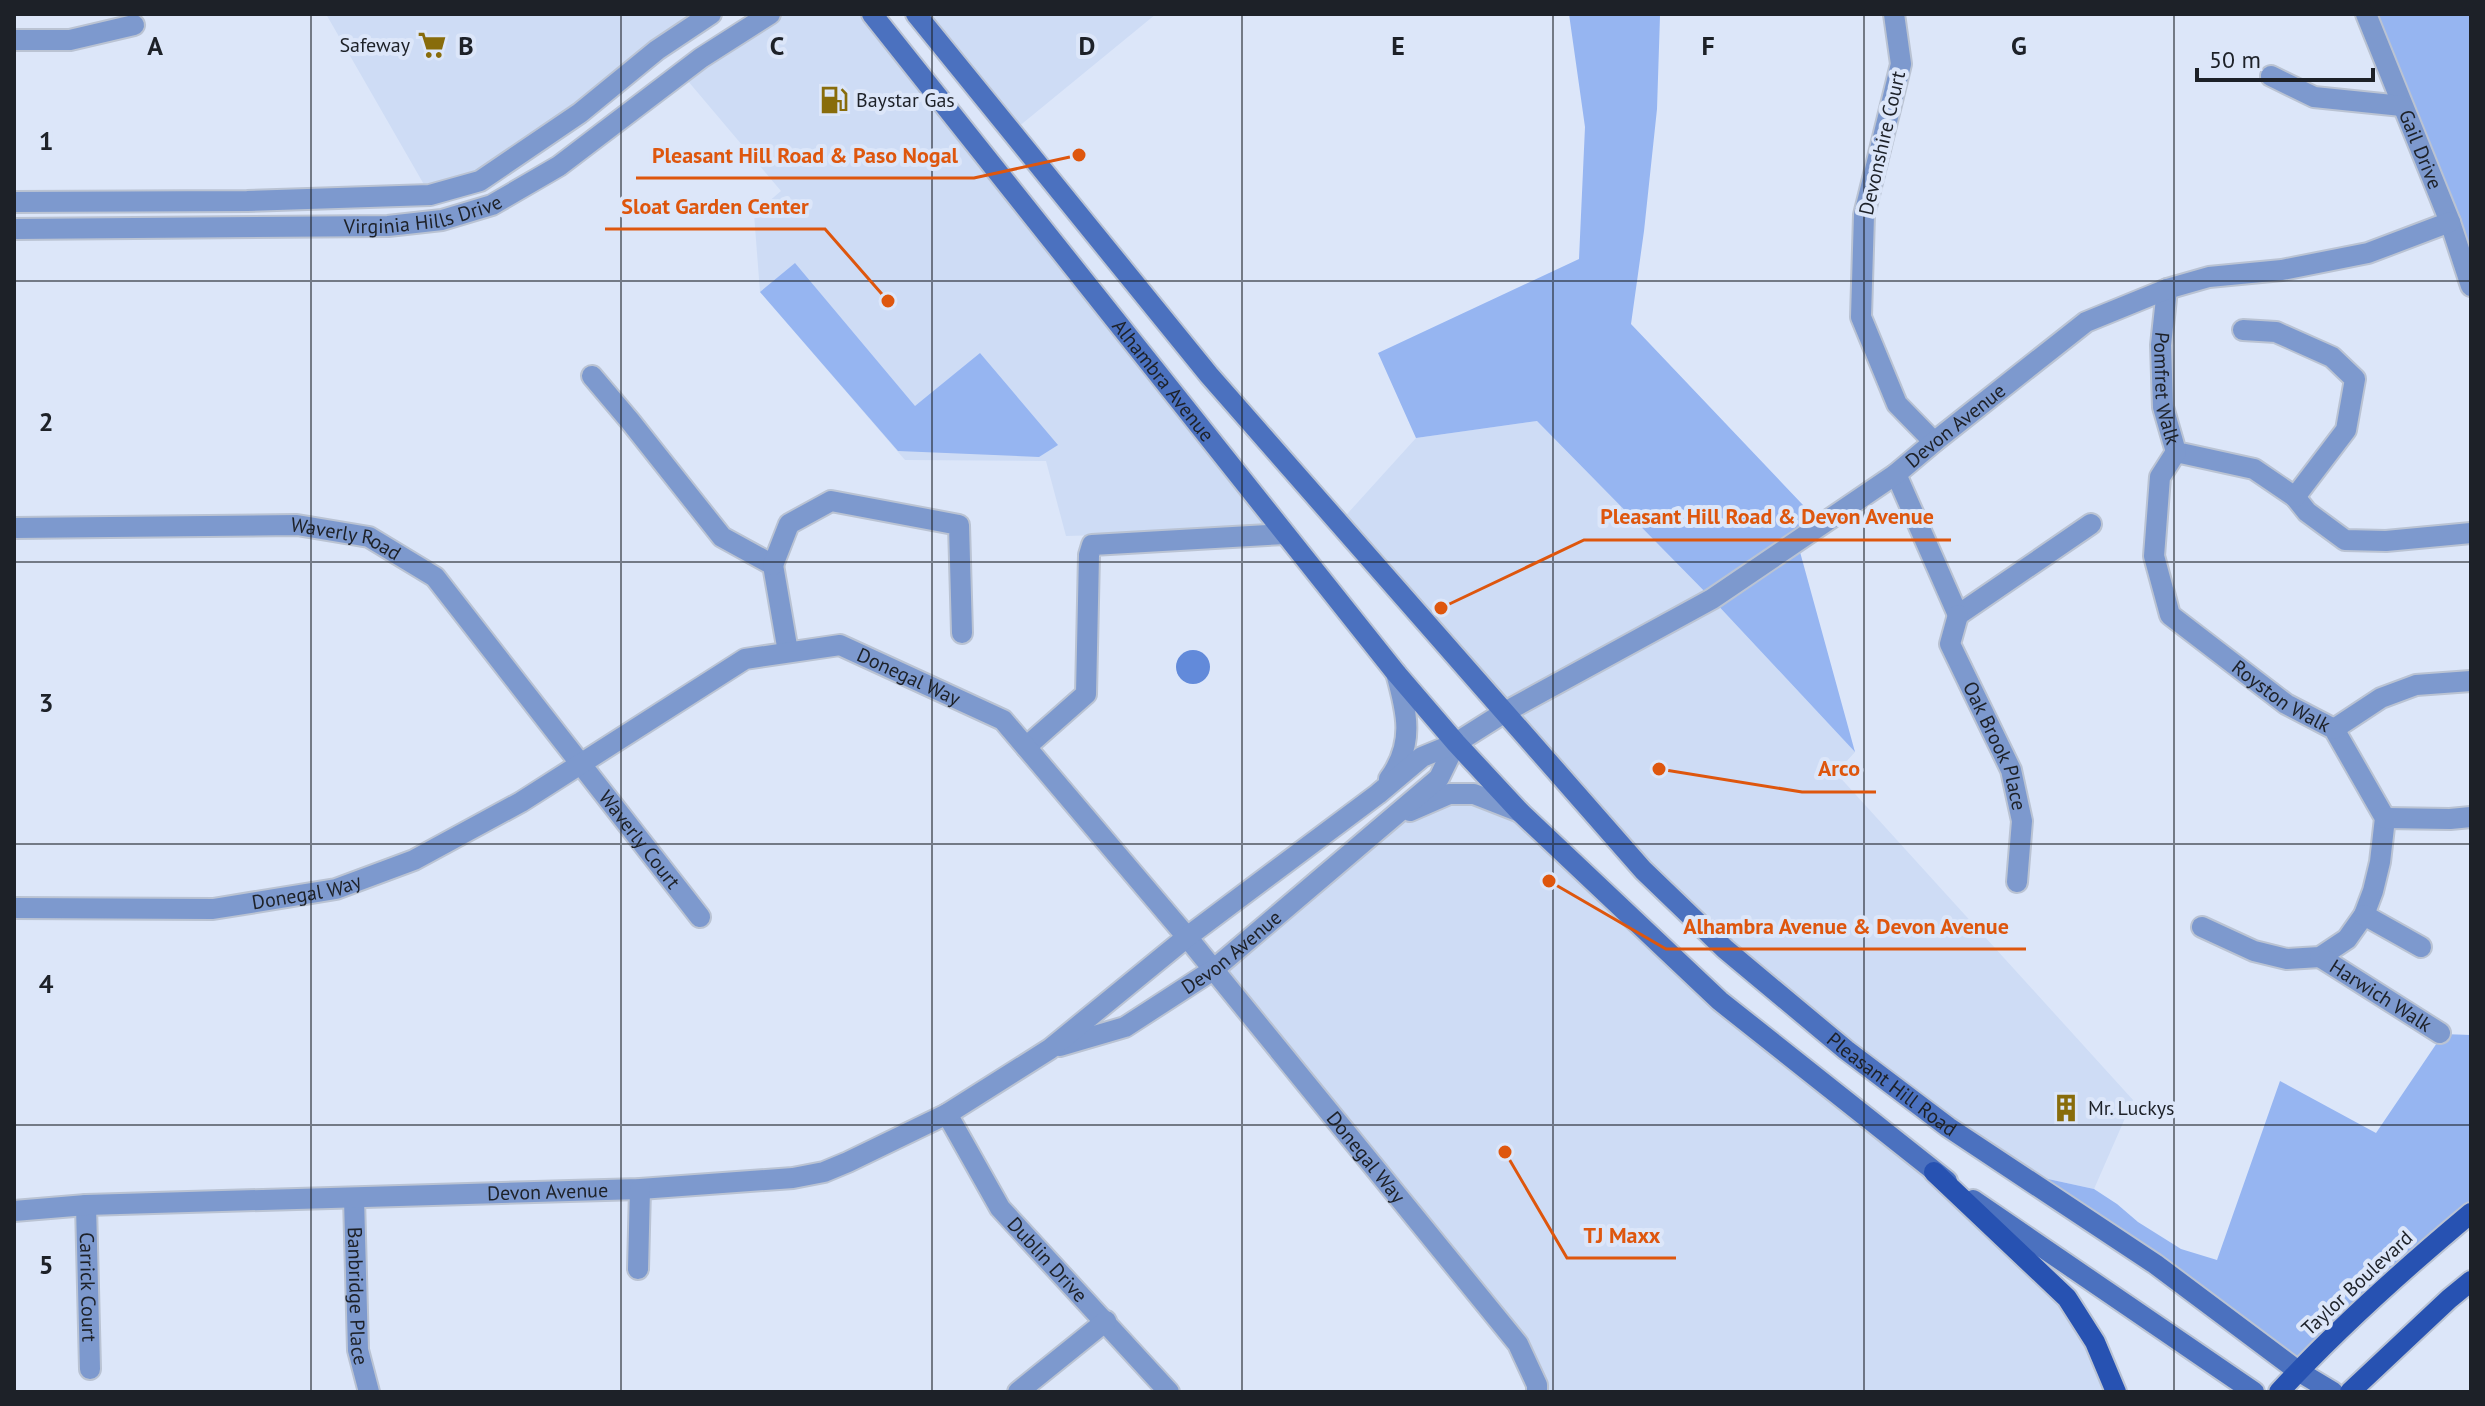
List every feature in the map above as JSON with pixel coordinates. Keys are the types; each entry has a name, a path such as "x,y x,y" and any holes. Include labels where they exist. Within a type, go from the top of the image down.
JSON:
{"main road":[{"name":"Alhambra Avenue","path":"872,14 1396,673 1456,743"},
{"name":"Alhambra Avenue","path":"916,14 1209,375 1505,712"},
{"name":"Pleasant Hill Road","path":"1505,712 1643,870 1725,949 1846,1050 1948,1127 2155,1264 2298,1371 2333,1392"},
{"name":"Pleasant Hill Road","path":"1456,743 1520,812 1720,1001 1934,1172 2254,1392"},
{"path":"1934,1172 2067,1298 2095,1342 2116,1392"},
{"name":"Taylor Boulevard","path":"2279,1392 2415,1260 2471,1213"},
{"path":"2350,1392 2471,1281"}],"street":[{"name":"Virginia Hills Drive","path":"14,202 247,201 430,195 452,190 480,181 568,122 657,50 711,14"},
{"name":"Virginia Hills Drive","path":"14,229 388,226 442,220 492,205 559,166 701,58 770,14"},
{"name":"Devonshire Court","path":"1894,14 1901,64 1864,215 1861,317 1897,404 1934,442"},
{"name":"Gail Drive","path":"2366,14 2450,222 2471,286"},
{"path":"14,40 70,40 134,25"},
{"path":"2271,76 2314,97 2402,106"},
{"name":"Devon Avenue","path":"14,1211 86,1205 640,1189 793,1178 824,1172 947,1114 1050,1049 1187,937 1378,794 1422,757 1456,743 1505,712 1712,599 1896,474 2086,322 2167,289 2209,277 2282,270 2368,253 2450,222"},
{"name":"Pomfret Walk","path":"2167,289 2161,345 2163,407 2176,452 2254,469 2295,497 2307,512 2345,540 2386,541 2471,533"},
{"path":"2243,330 2276,332 2332,357 2355,379 2346,430 2295,497"},
{"path":"592,376 722,537 773,565"},
{"name":"Royston Walk","path":"2176,452 2160,477 2154,556 2170,615 2286,704 2334,729 2385,818"},
{"name":"Oak Brook Place","path":"1896,474 1958,615 1950,644 2011,770 2022,821 2017,882"},
{"path":"788,652 773,565 789,524 831,501 959,525 962,633"},
{"path":"1958,615 2091,524"},
{"name":"Waverly Road","path":"14,528 297,525 369,537 435,577 582,763"},
{"path":"1026,747 1086,694 1089,555 1092,545 1285,534"},
{"name":"Donegal Way","path":"14,908 213,909 336,889 414,860 521,802 745,659 840,645 1003,720 1187,937 1518,1344 1537,1385 1537,1392"},
{"name":"Devon Avenue","path":"1378,794 1400,765 1407,734 1406,708 1396,673"},
{"path":"2334,729 2381,698 2416,685 2471,681"},
{"name":"Devon Avenue","path":"1050,1049 1125,1027 1213,970 1439,778 1456,743"},
{"name":"Waverly Court","path":"582,763 700,917"},
{"name":"Devon Avenue","path":"1392,818 1449,794 1474,794 1520,812"},
{"path":"2202,927 2254,951 2276,957 2320,957 2347,939 2364,915 2380,862 2385,818 2471,817"},
{"path":"2364,915 2421,947"},
{"name":"Harwich Walk","path":"2320,957 2440,1033"},
{"name":"Dublin Drive","path":"947,1114 1000,1208 1169,1392"},
{"path":"638,1269 640,1189"},
{"name":"Banbridge Place","path":"354,1198 358,1350 369,1392"},
{"name":"Carrick Court","path":"86,1205 90,1369"},
{"path":"1018,1392 1106,1321"}],"shaded area":[{"path":"326,14 711,14 480,181 430,195"},
{"path":"770,14 872,14 1282,530 1066,536 1046,461 905,460 760,292 754,214 781,191 682,74"},
{"path":"916,14 1156,14 1012,132"},
{"path":"1569,14 1660,14 1657,109 1631,324 1822,525 1797,541 1855,752 1712,599 1537,421 1416,438 1378,353 1579,259 1585,127"},
{"path":"2366,14 2471,14 2471,286"},
{"path":"795,263 915,406 980,353 1058,445 1039,457 898,451 760,292"},
{"path":"1537,421 1712,599 1855,752 1836,773 2133,1100 2094,1189 2016,1172 1725,949 1339,523 1416,438"},
{"path":"1193,650 1205,655 1210,667 1205,679 1193,684 1181,679 1176,667 1181,655"},
{"path":"1449,794 1520,812 1720,1001 1934,1172 2067,1298 2116,1392 1537,1392 1526,1359 1213,970 1392,818"},
{"path":"2443,1034 2471,1035 2471,1213 2298,1371 2016,1172 2094,1189 2181,1249 2217,1260 2280,1081 2376,1133"}],"place":[{"name":"Safeway","path":"432,45"},
{"name":"Baystar Gas","path":"834,100"},
{"name":"Pleasant Hill Road & Paso Nogal","path":"1079,155"},
{"name":"Sloat Garden Center","path":"888,301"},
{"name":"Pleasant Hill Road & Devon Avenue","path":"1441,608"},
{"name":"Arco","path":"1659,769"},
{"name":"Alhambra Avenue & Devon Avenue","path":"1549,881"},
{"name":"Mr. Luckys","path":"2066,1108"},
{"name":"TJ Maxx","path":"1505,1152"}]}
